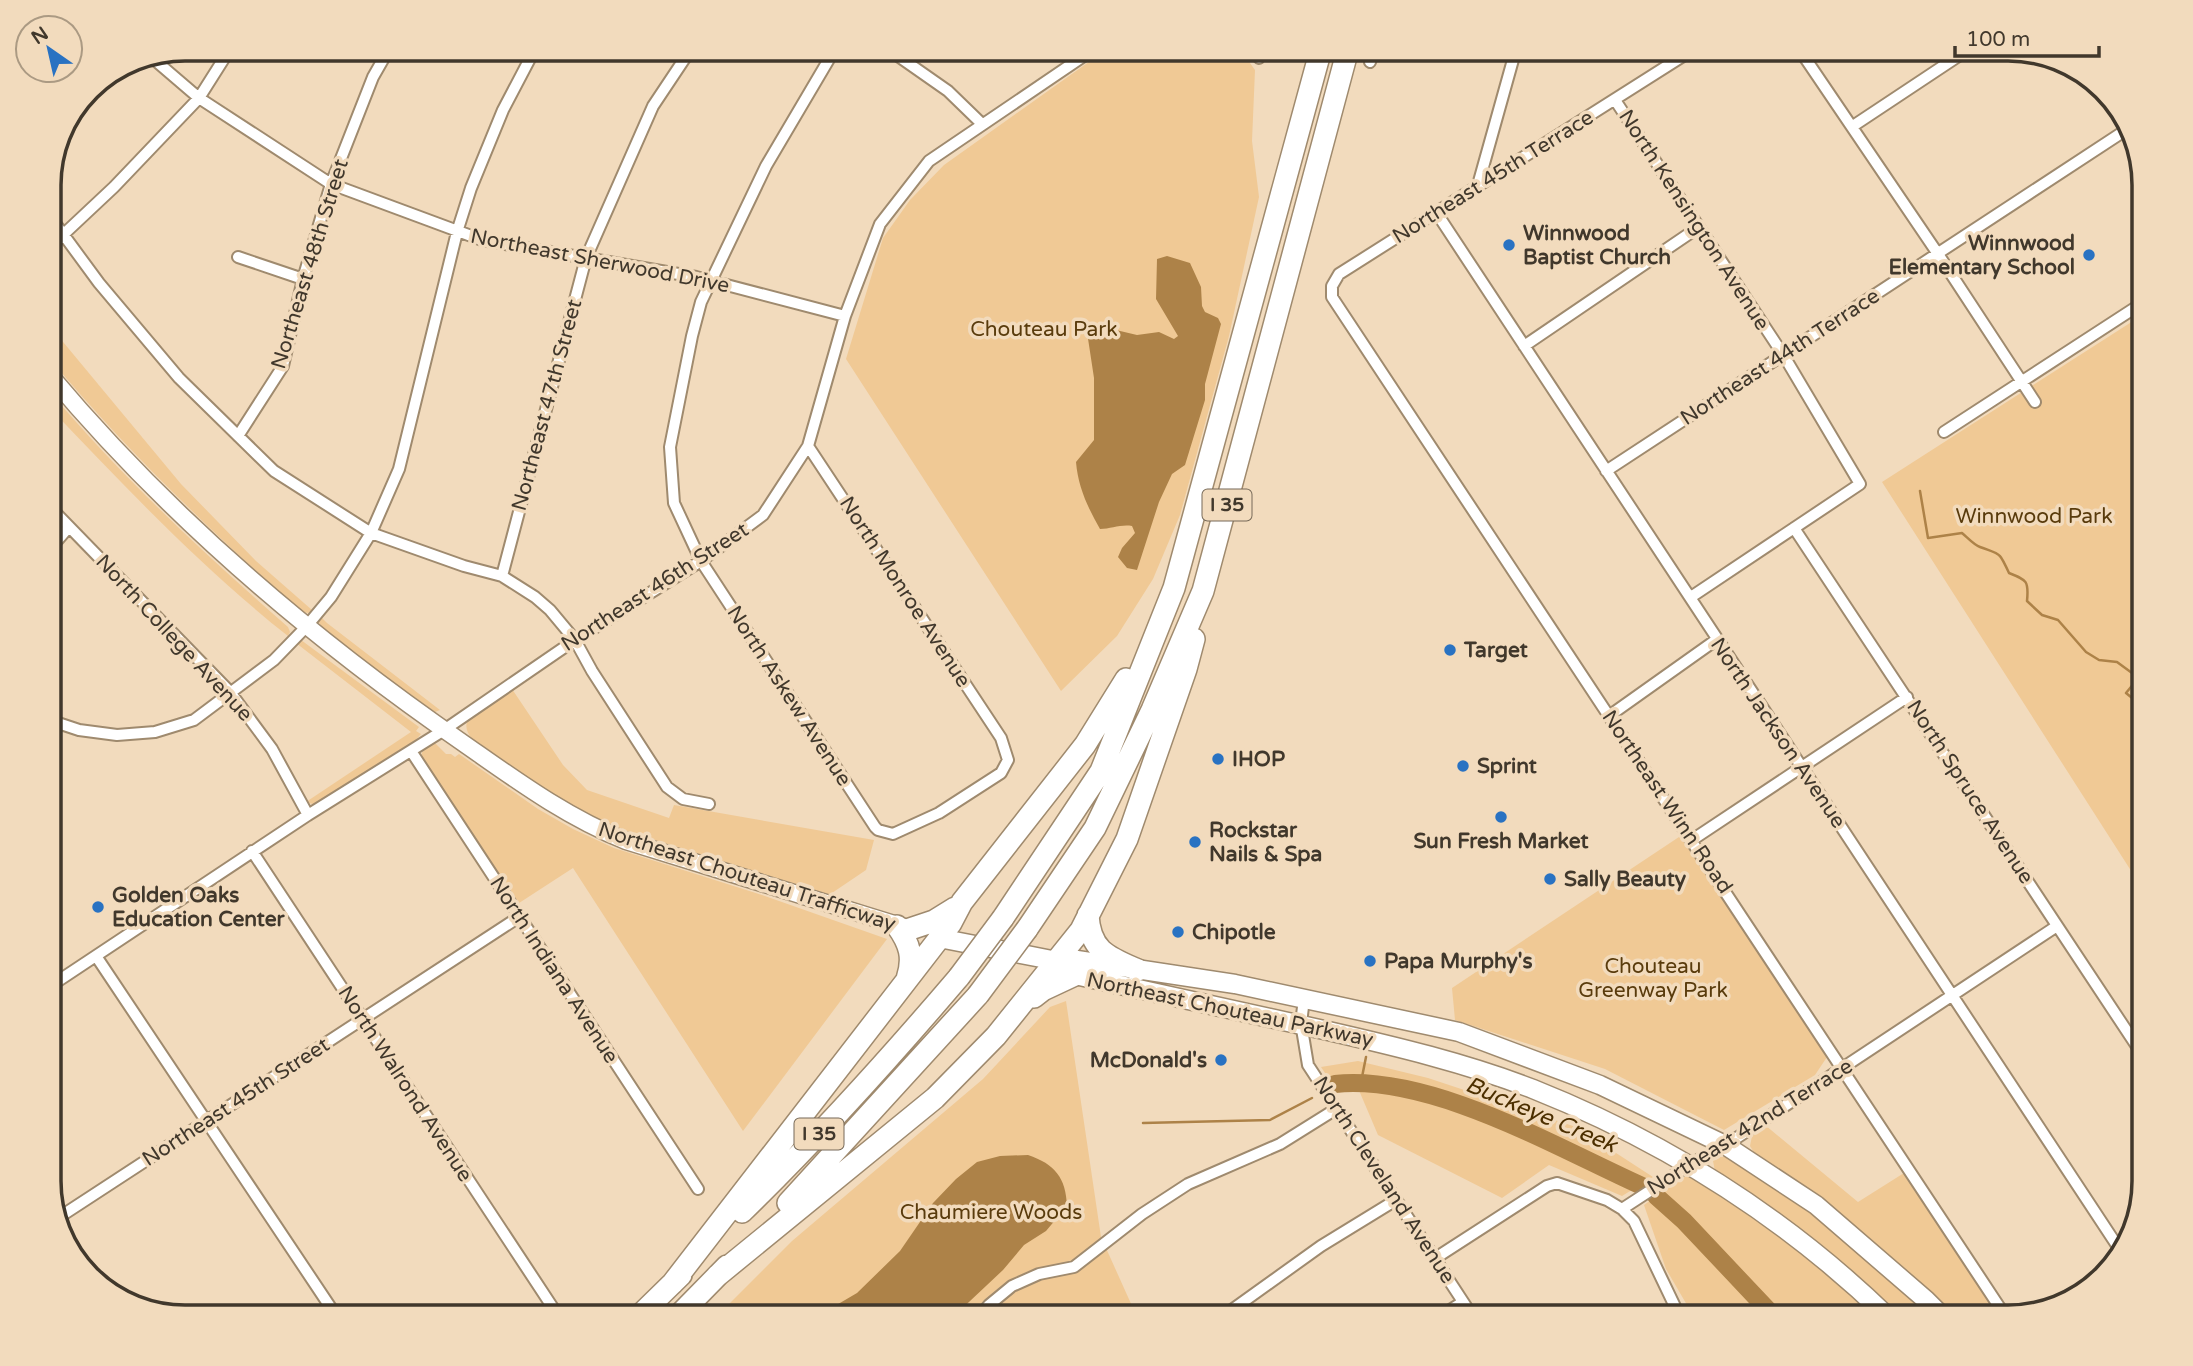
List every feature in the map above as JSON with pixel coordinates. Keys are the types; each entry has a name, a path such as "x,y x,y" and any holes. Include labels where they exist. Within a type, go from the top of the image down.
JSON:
{"highway":[{"name":"I 35","path":"650,1305 804,1150 906,1041 1003,918 1101,771 1174,587 1318,61"},
{"name":"I 35","path":"689,1305 825,1165 978,995 1027,929 1095,828 1152,710 1203,591 1345,61"},
{"path":"672,1284 907,980 962,902 1100,723 1142,651 1154,620 1174,587"},
{"path":"717,1276 935,1098 967,1068 1024,1004 1081,930 1127,839 1153,768 1186,669 1202,609 1203,591"},
{"path":"907,980 911,950 904,928 942,918 962,902"},
{"path":"1088,915 1093,940 1100,950 1114,960 1138,970"},
{"path":"1024,1004 1043,990 1075,975"}],"main road":[{"name":"Northeast Chouteau Trafficway","path":"62,388 170,503 239,569 306,627 366,675 549,803 600,831 626,841 939,938"},
{"path":"939,938 1057,961"},
{"name":"Northeast Chouteau Parkway","path":"1057,961 1077,960 1235,984 1459,1032 1600,1086 1725,1144 1816,1205 1931,1305"},
{"name":"Northeast Chouteau Parkway","path":"1057,961 1075,975 1396,1046 1532,1089 1639,1137 1690,1164 1777,1222 1819,1254 1875,1305"},
{"path":"1396,1046 1424,1038 1437,1028"}],"street":[{"path":"1478,185 1513,61"},
{"name":"Northeast 45th Terrace","path":"1332,286 1339,274 1674,61"},
{"path":"1807,61 2035,402"},
{"path":"1853,126 1951,61"},
{"path":"222,62 199,98 114,187 63,234 134,327 179,379 274,471 371,533 464,566 502,576 550,610 575,640 667,787 683,799 709,804"},
{"name":"Northeast 48th Street","path":"238,436 283,366 303,279 331,184 373,76 381,62"},
{"path":"62,724 98,733 136,735 194,720 274,660 331,597 371,533 399,468 457,232 486,149 528,62"},
{"name":"Northeast 47th Street","path":"502,576 586,258 653,106 683,62"},
{"name":"North Askew Avenue","path":"828,62 766,166 701,302 670,447 674,503 701,561 878,830"},
{"path":"906,62 948,91 982,124"},
{"name":"Northeast 46th Street","path":"62,978 308,815 444,730 575,640 701,561 763,515 808,446 845,316 880,224 929,161 1075,62"},
{"name":"Northeast Sherwood Drive","path":"160,64 199,98 331,184 457,232 482,240 711,280 845,316"},
{"name":"North Kensington Avenue","path":"1615,100 1784,356 1860,484 1794,528"},
{"name":"Northeast 44th Terrace","path":"1606,471 2120,134"},
{"name":"North Jackson Avenue","path":"1436,212 2115,1243"},
{"path":"1524,346 1699,227"},
{"path":"238,257 303,279"},
{"name":"Northeast Winn Road","path":"1332,286 1335,302 1998,1305"},
{"path":"1944,432 2131,310"},
{"name":"North Monroe Avenue","path":"808,446 1000,738 1008,760 1001,773 939,813 893,834 878,830"},
{"name":"North College Avenue","path":"62,520 230,692 272,749 308,815"},
{"path":"62,535 69,527"},
{"path":"1690,597 1794,528"},
{"name":"North Spruce Avenue","path":"1794,528 2132,1039"},
{"path":"1609,716 1716,639"},
{"path":"1692,840 1907,697"},
{"name":"North Indiana Avenue","path":"411,751 698,1189"},
{"name":"North Walrond Avenue","path":"252,852 551,1305"},
{"name":"Northeast 45th Street","path":"65,1213 519,917"},
{"name":"Northeast 42nd Terrace","path":"1622,1209 1842,1069 2057,926"},
{"path":"96,956 329,1305"},
{"name":"North Cleveland Avenue","path":"1304,999 1301,1023 1308,1065 1465,1305"},
{"path":"989,1305 1012,1286 1039,1274 1074,1267 1142,1214 1188,1184 1280,1144 1336,1109"},
{"path":"1434,1259 1546,1186 1557,1183 1607,1200 1634,1220 1675,1305"},
{"path":"1239,1305 1321,1246 1396,1199"},
{"path":"1458,1305 1463,1302"}],"green space":[{"name":"Chouteau Park","path":"1249,61 1255,70 1252,141 1259,197 1229,336 1180,515 1153,579 1117,636 1061,691 846,359 883,238 910,200 944,165 1089,62"},
{"name":"Winnwood Park","path":"2131,322 2132,872 1882,482"},
{"path":"62,341 181,484 256,561 312,610 309,613 302,612 235,552 139,458 62,373"},
{"path":"62,406 164,514 288,627 288,636 225,583 62,421"},
{"path":"321,617 440,710 435,712 378,671 321,626 318,621"},
{"path":"301,640 419,727 416,731 421,734 415,741 316,805 306,802 411,732 296,643"},
{"path":"512,689 563,765 587,790 669,818 674,805 874,840 866,870 829,895 629,832 588,815 532,782 471,738 466,726 470,718"},
{"path":"434,742 446,754 455,757 459,754 538,809 614,848 762,895 887,939 743,1131 573,868 516,905 421,758 423,748"},
{"name":"Chouteau Greenway Park","path":"1682,835 1827,1057 1815,1075 1724,1130 1605,1069 1455,1020 1452,988"},
{"name":"Chaumiere Woods","path":"1066,1001 1101,1237 1132,1305 728,1305 792,1241 983,1079 1050,1007"},
{"path":"1358,1061 1428,1078 1576,1127 1653,1177 1622,1196 1549,1165 1502,1198 1378,1135 1358,1088 1337,1091 1321,1067"},
{"path":"1765,1125 1858,1202 1904,1173 1991,1305 1940,1305 1858,1230 1755,1154 1750,1146 1752,1136"},
{"path":"1720,1157 1731,1157 1808,1208 1919,1305 1885,1305 1867,1288 1715,1171 1713,1161"},
{"path":"1692,1177 1752,1214 1825,1270 1863,1305 1687,1305 1666,1269 1644,1205 1680,1179"}],"shaded area":[{"path":"1167,256 1190,263 1201,287 1205,312 1218,318 1221,324 1205,384 1205,400 1185,465 1172,474 1159,502 1137,570 1127,568 1118,557 1135,533 1132,526 1100,529 1079,480 1076,462 1094,440 1094,378 1087,332 1099,326 1137,335 1159,332 1174,339 1178,336 1156,299 1157,259"},
{"path":"1028,1155 1052,1168 1064,1187 1067,1206 1046,1231 1024,1245 1003,1270 966,1305 836,1305 857,1293 900,1251 933,1203 956,1179 977,1162 1000,1156"}],"waterway":[{"path":"1920,491 1928,538 1962,533 1978,546 1999,555 2009,573 2025,582 2028,589 2027,601 2042,615 2058,620 2086,652 2099,660 2117,662 2131,673"},
{"path":"2132,686 2126,693 2132,698"},
{"path":"1361,1082 1366,1057"},
{"name":"Buckeye Creek","path":"1335,1084 1373,1084 1412,1090 1452,1102 1534,1135 1644,1187"},
{"name":"Buckeye Creek","path":"1143,1123 1270,1120 1312,1098"},
{"name":"Buckeye Creek","path":"1656,1196 1684,1221 1763,1305"}],"place":[{"name":"Winnwood Baptist Church","path":"1509,245"},
{"name":"Winnwood Elementary School","path":"2089,255"},
{"name":"Target","path":"1450,650"},
{"name":"IHOP","path":"1218,759"},
{"name":"Sprint","path":"1463,766"},
{"name":"Sun Fresh Market","path":"1501,817"},
{"name":"Rockstar Nails & Spa","path":"1195,842"},
{"name":"Sally Beauty","path":"1550,879"},
{"name":"Golden Oaks Education Center","path":"98,907"},
{"name":"Chipotle","path":"1178,932"},
{"name":"Papa Murphy's","path":"1370,961"},
{"name":"McDonald's","path":"1221,1060"}]}
